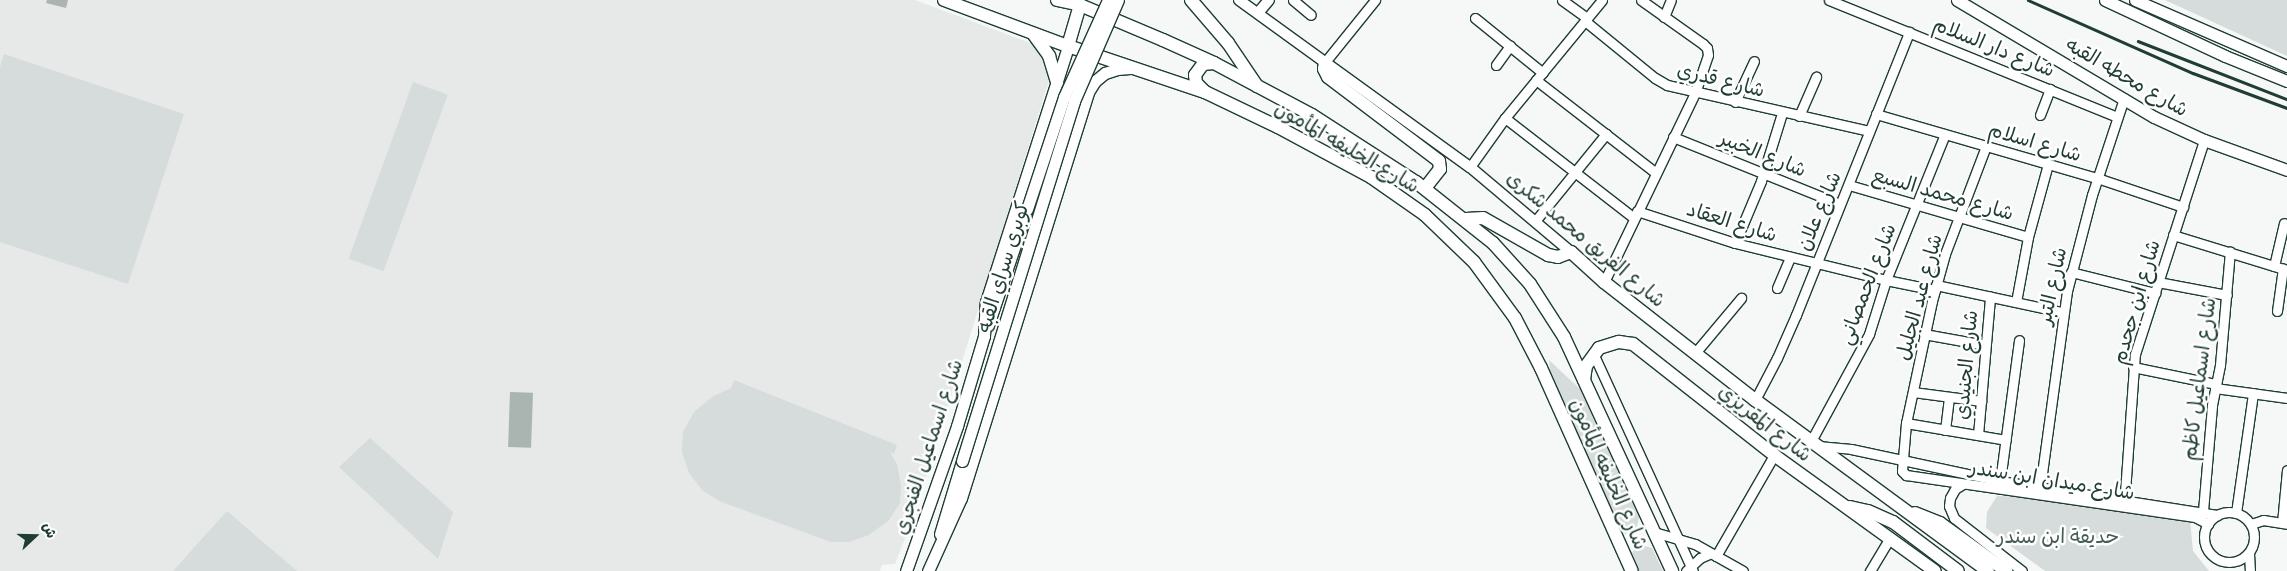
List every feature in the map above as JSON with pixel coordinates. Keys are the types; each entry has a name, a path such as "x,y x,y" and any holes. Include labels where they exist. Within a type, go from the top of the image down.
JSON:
{"main road":[{"name":"شارع الخليفه المأمون","path":"944,0 1130,68 1205,92 1286,132 1382,184 1425,215 1474,262 1504,300 1527,339 1632,571"},
{"name":"شارع الخليفه المأمون","path":"1057,0 1080,5 1214,63 1352,139 1425,188 1466,220 1506,256 1530,284 1554,319 1672,571"},
{"name":"كوبري سراي القبه","path":"984,336 1064,97 1108,0"},
{"name":"كوبري سراي القبه","path":"936,550 945,511 1074,101 1118,0"},
{"path":"1191,0 1234,51 1256,86"},
{"name":"شارع محطه القبه","path":"1957,0 2154,117 2204,140 2287,170"},
{"path":"2105,0 2136,14 2284,80 2287,66 2138,2 2136,14"},
{"path":"1068,46 1080,5"},
{"path":"1032,33 1049,56 1057,83"},
{"name":"شارع اسماعيل الفنجري","path":"906,571 957,426 984,336 986,302 1068,46"},
{"path":"1325,62 1324,69 1328,77 1440,161 1440,170 1425,188"},
{"path":"1205,92 1196,83 1195,74 1203,64 1214,63"},
{"name":"شارع اسماعيل الفنجري","path":"928,571 961,498 1032,273 1080,111 1088,92 1098,78 1113,70 1130,68"},
{"path":"1051,103 1059,100 1068,100 1075,104 1080,111"},
{"path":"1466,220 1483,218 1548,255 1558,257 1571,252"},
{"name":"شارع الفريق محمد شكرى","path":"1571,252 1604,282 1755,400 1905,510"},
{"path":"1008,264 1018,273 1032,273"},
{"name":"شارع المقريزي","path":"1593,353 1612,342 1633,344 1774,455 1935,571"},
{"path":"1584,380 1586,366 1593,353"},
{"path":"1845,506 1868,511 1892,522 1958,571"},
{"path":"1905,510 1988,571"},
{"path":"1905,510 1940,523 2006,571"}],"street":[{"name":"شارع الفريق محمد شكرى","path":"1239,0 1470,167 1536,220 1571,252"},
{"path":"1258,13 1269,0"},
{"path":"1293,0 1310,14"},
{"name":"شارع قدري","path":"1562,0 1655,78 1667,85 1782,113 1869,131"},
{"path":"1470,167 1505,118 1602,0"},
{"path":"1604,282 1695,93 1708,54 1707,48 1641,0"},
{"path":"1664,17 1671,0"},
{"name":"شارع دار السلام","path":"1829,0 2117,118"},
{"path":"1325,62 1372,1"},
{"path":"1475,18 1510,46 1539,76 1606,134 1656,173"},
{"name":"شارع علان","path":"1755,400 1777,358 1909,32"},
{"path":"1496,65 1510,46"},
{"path":"1735,102 1754,62"},
{"path":"1799,116 1816,77"},
{"path":"2040,115 2050,89"},
{"name":"شارع التبر","path":"2040,488 2062,312 2097,178 2124,98"},
{"path":"1735,243 1764,173 1782,113"},
{"name":"شارع اسلام","path":"1876,114 2097,178 2183,207"},
{"name":"شارع العقاد","path":"1505,118 1575,172 1636,214 1735,243 1886,280 1935,287 2062,312"},
{"path":"1536,220 1606,134"},
{"name":"شارع الحمصاني","path":"1814,444 1869,334 1886,280 1946,134"},
{"name":"شارع الخبير","path":"1673,138 1840,204"},
{"name":"شارع ابن جحدم","path":"2124,504 2133,367 2158,282 2204,140"},
{"name":"شارع عبد الجليل","path":"1902,462 1906,423 1935,287 1986,146"},
{"path":"2016,302 2028,237 2048,164"},
{"name":"شارع محمد السبع","path":"1848,185 2028,237"},
{"path":"2277,311 2284,223"},
{"path":"2173,235 2281,268"},
{"name":"شارع اسماعيل كاظم","path":"2203,511 2216,386 2220,365 2230,251"},
{"path":"1777,288 1790,257"},
{"path":"2071,272 2155,293"},
{"path":"2158,282 2227,295"},
{"name":"شارع الجنيدي","path":"1978,435 1990,297"},
{"path":"1695,353 1741,298"},
{"path":"1924,334 1985,345"},
{"path":"2000,481 2020,340"},
{"path":"1593,353 1678,537 1690,569 1714,555 1774,455"},
{"path":"2133,367 2216,386 2287,398"},
{"path":"1913,392 1981,401"},
{"path":"2236,513 2253,393"},
{"path":"1945,430 1949,397"},
{"path":"1906,423 2006,440"},
{"name":"شارع ميدان ابن سندر","path":"1814,444 1842,447 1902,462 2195,517 2208,524"},
{"name":"شارع ميدان ابن سندر","path":"1902,462 1901,469 1906,475 2124,504 2203,511 2217,515"},
{"path":"2251,524 2263,520 2284,524 2287,470"},
{"path":"1963,484 1955,489 1950,498 1950,511 1954,518 2022,571"},
{"path":"2249,553 2234,567 2210,554 2204,536 2208,524 2217,515 2236,513 2247,519 2255,536 2249,553 2250,571"},
{"path":"1654,532 1678,537 1743,571"},
{"path":"1870,571 1889,539"}],"shaded area":[{"path":"0,0 915,0 1038,46 1051,74 917,507 895,564 882,565 880,571 0,571"},
{"path":"47,0 68,0 66,8 46,3"},
{"path":"510,392 533,393 531,448 508,447"}],"green space":[{"path":"2165,0 2287,0 2287,56"},
{"path":"4,54 184,114 128,284 0,242 0,67"},
{"path":"413,82 448,95 383,271 349,259"},
{"path":"1549,360 1580,389 1639,517 1637,527 1631,532 1626,534 1619,530 1551,381"},
{"path":"734,380 897,445 894,454 890,452 897,464 901,485 900,503 889,520 869,535 849,542 831,542 719,501 702,490 689,473 682,452 683,432 694,412 712,397 731,388"},
{"path":"370,438 453,512 438,559 339,467"},
{"name":"حديقة ابن سندر","path":"1997,496 2026,497 2190,520 2193,551 2209,571 2045,571 1986,528 1987,512"},
{"path":"227,511 297,571 173,571"},
{"path":"1642,545 1652,548 1663,571 1639,571 1632,553 1636,547"}],"railway":[{"path":"2028,0 2193,73 2287,108"},
{"path":"2138,41 2287,99"}]}
